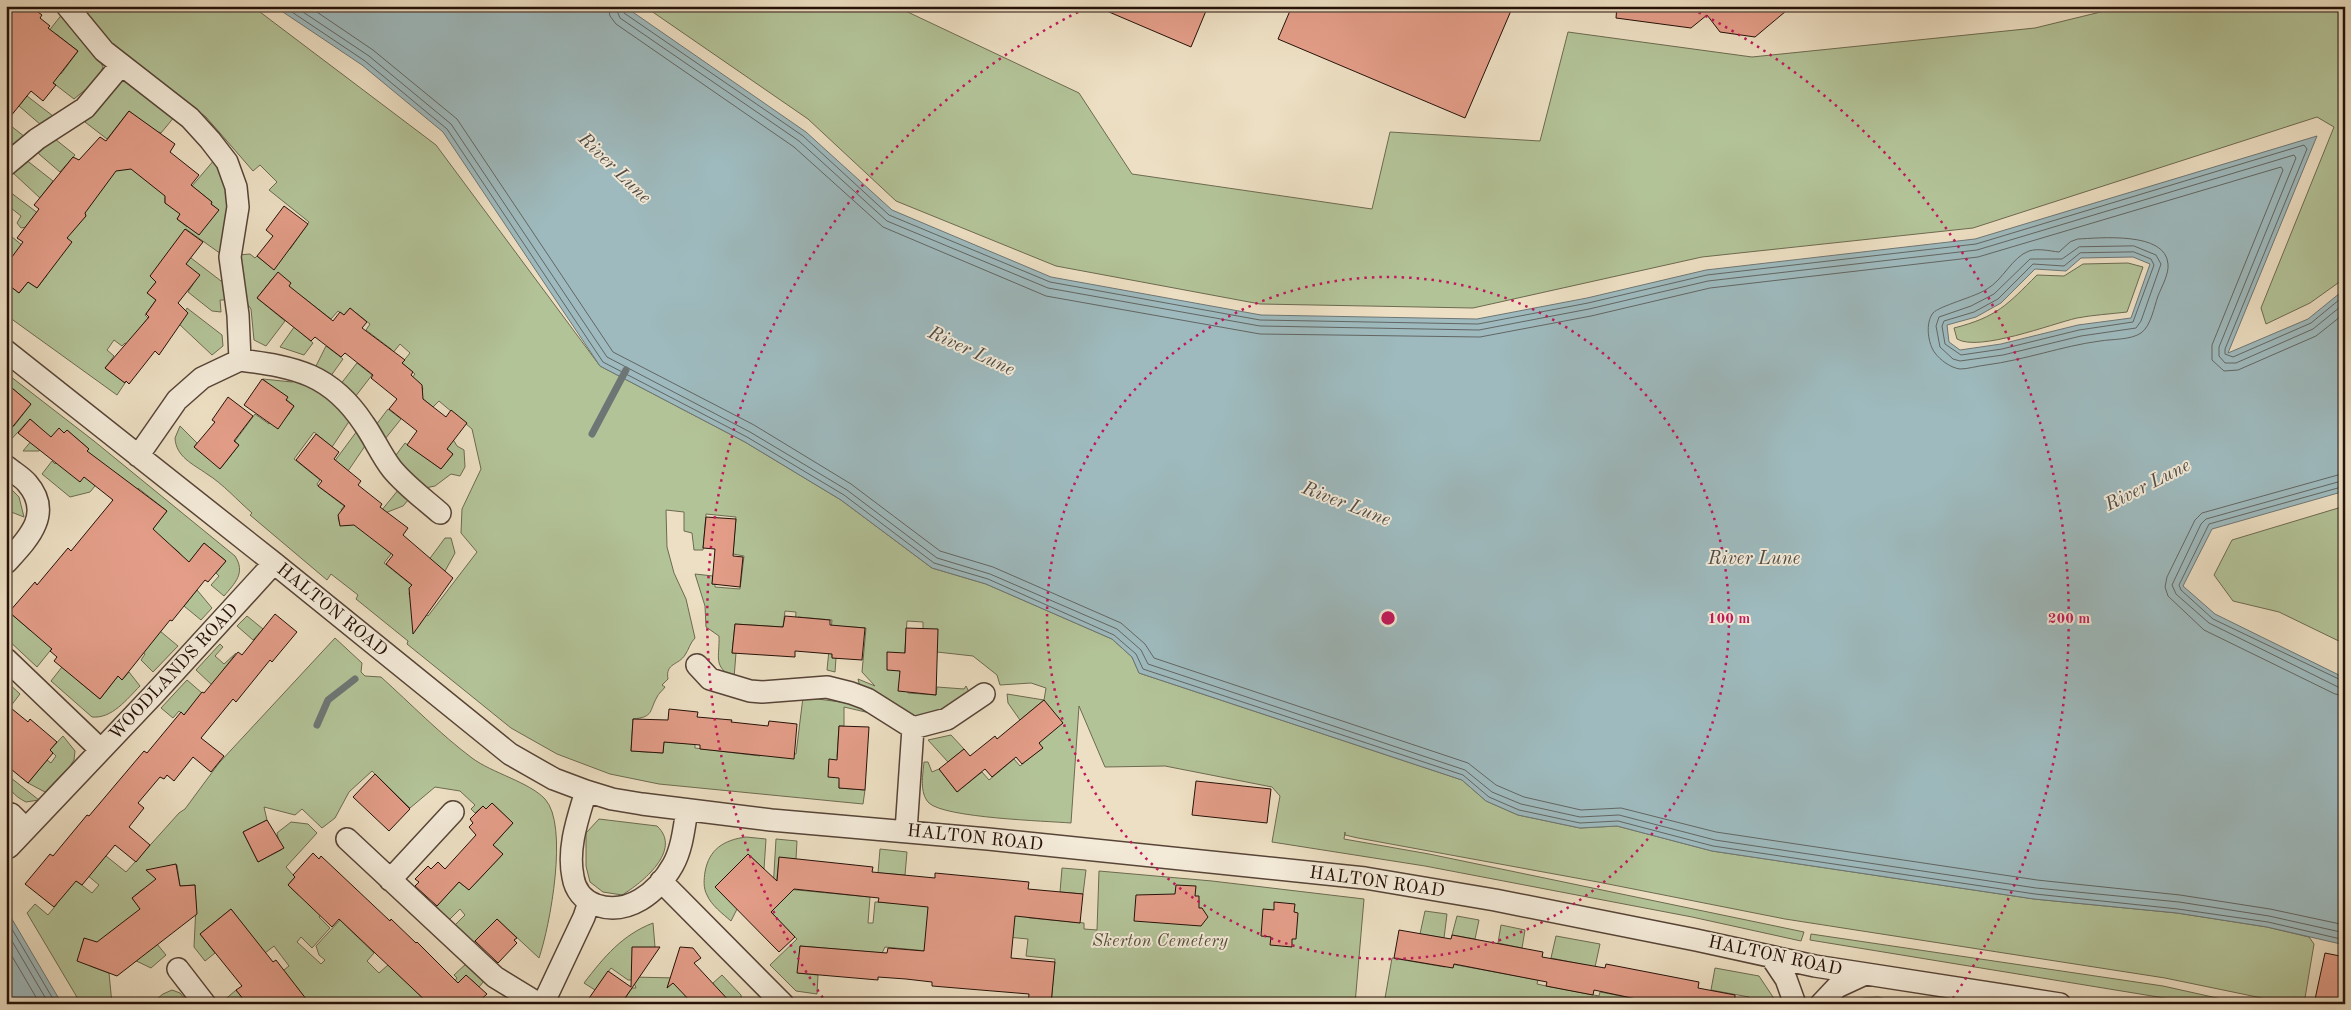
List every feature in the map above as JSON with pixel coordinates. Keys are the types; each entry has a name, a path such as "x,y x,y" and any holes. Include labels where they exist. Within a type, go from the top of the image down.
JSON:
{"street":[{"path":"67,6 104,51 190,118 227,162 236,187 238,207 230,257 238,314 240,360"},
{"path":"6,165 37,139 85,108 121,66"},
{"name":"HALTON ROAD","path":"6,351 274,563 510,754 554,778 586,791 612,799 771,820 906,831 1372,879 1495,900 1696,940 1772,958 2060,1004"},
{"path":"138,456 177,400 202,378 240,360 280,365 302,371 330,386 350,405 393,470 440,513"},
{"path":"6,466 28,484 38,504 38,513 37,522 30,537 6,563"},
{"name":"WOODLANDS ROAD","path":"6,659 101,750 274,563"},
{"path":"697,665 710,679 736,688 762,692 827,687 851,693 867,699 913,728 947,720 984,694"},
{"path":"906,831 913,728"},
{"path":"9,847 101,750"},
{"path":"586,791 576,826 571,858 576,887 589,902 613,909 624,907 646,897 673,865 678,854 687,810"},
{"path":"390,880 453,812"},
{"path":"11,814 26,829"},
{"path":"347,839 495,978 539,1004"},
{"path":"661,881 777,1001"},
{"path":"543,1004 582,922 589,902"},
{"path":"1772,958 1786,980 1795,1004"},
{"path":"178,968 205,1004"},
{"path":"1821,1004 1837,987 1865,974"}],"green space":[{"path":"80,6 252,6 436,145 600,366 745,442 841,500 932,568 986,584 1112,639 1132,657 1139,673 1462,780 1486,801 1518,815 1580,828 1617,826 1712,851 2034,899 2177,913 2267,927 2309,937 2314,944 2304,1004 2291,1004 2165,978 1785,919 1598,882 1358,838 1345,835 1345,832 1344,839 1429,854 1804,932 1801,941 1692,917 1425,866 1272,842 1280,796 1272,787 1165,766 1105,767 1079,706 1071,823 974,815 939,808 929,803 924,794 922,783 924,762 928,762 932,772 939,769 957,792 982,772 989,780 1014,759 1020,766 1042,748 1039,743 1046,688 1031,683 1000,685 997,675 973,656 937,652 923,629 923,622 907,621 904,662 908,693 936,695 937,687 964,689 966,686 969,692 956,706 915,718 860,687 858,679 875,686 862,672 866,628 835,626 832,657 836,658 835,672 827,670 832,620 798,617 795,628 796,612 785,611 783,627 735,624 732,653 736,653 734,678 727,674 720,665 718,655 719,636 706,627 705,606 695,574 713,576 712,584 715,584 715,587 740,589 744,556 733,554 736,517 706,514 703,550 694,550 692,533 684,531 684,512 666,510 667,547 674,573 686,599 695,638 682,658 670,667 668,679 662,685 665,687 648,715 633,719 631,751 663,753 664,742 695,744 695,748 760,756 761,751 796,754 803,697 855,704 874,714 844,707 844,726 839,726 837,757 841,757 839,788 865,790 863,804 659,784 610,774 557,754 511,728 407,644 408,641 356,599 358,595 331,574 327,580 250,515 252,513 224,487 186,459 178,450 175,438 180,426 197,443 194,447 221,468 239,445 235,441 255,414 269,424 279,410 288,415 294,406 263,379 292,382 301,379 322,391 350,420 332,447 314,432 294,459 320,480 317,484 318,486 344,506 341,510 344,512 338,518 340,524 348,525 353,519 391,554 384,563 414,587 409,593 411,600 419,609 428,616 477,552 461,533 462,509 481,469 472,429 439,401 433,407 418,395 423,389 419,382 406,385 415,374 402,363 410,353 400,344 392,354 391,349 366,330 370,324 350,308 344,315 338,311 331,319 304,298 272,279 257,298 285,321 266,346 254,340 251,309 244,299 238,255 250,254 255,258 257,256 272,268 287,249 290,249 309,222 269,190 277,182 260,165 253,171 206,117 114,46"},
{"path":"644,6 895,6 1079,93 1132,174 1372,209 1390,132 1540,141 1568,32 1752,57 2035,28 2125,6 2345,6 2345,278 2310,303 2266,324 2261,308 2334,127 2317,117 1973,228 1702,257 1473,308 1260,304 1056,266 896,201 808,119"},
{"path":"63,13 98,56 103,67 97,80 74,99 39,72 50,65 61,74 78,51 56,34 48,32"},
{"path":"120,81 127,82 175,116 161,133 159,132 156,135 129,111 107,139 85,122 104,95"},
{"path":"27,96 53,116 41,125 19,106"},
{"path":"6,122 25,137 15,145 6,140"},
{"path":"55,139 75,155 60,172 39,154 37,149"},
{"path":"25,159 53,181 40,198 12,172"},
{"path":"215,159 222,173 229,200 221,254 186,229 174,245 225,284 226,300 220,300 221,312 212,311 188,292 199,275 155,283 148,293 156,300 145,315 148,318 127,344 125,343 122,346 114,340 107,350 114,356 105,368 125,383 117,395 6,315 6,283 19,293 28,282 37,288 47,275 39,268 61,234 84,211 115,165 129,166 170,192 165,198 165,203 182,212 177,219 187,227 193,220 204,228 218,210 211,204 212,202 192,186"},
{"path":"6,189 39,214 26,227 21,228 17,223 21,216 6,204"},
{"path":"6,232 23,246 6,265 6,253 9,246"},
{"path":"2128,263 2143,267 2127,312 2077,318 1998,340 1967,342 1957,339 1954,328 1969,324 2000,309 2037,275 2064,276 2083,264"},
{"path":"187,308 222,335 223,346 212,355 179,324"},
{"path":"297,323 303,327 300,332 313,343 304,355 280,347"},
{"path":"326,346 343,359 330,377 315,368"},
{"path":"357,363 372,375 355,397 340,385"},
{"path":"6,373 94,441 235,556 239,568 238,578 224,596 211,585 219,576 216,573 226,561 204,543 187,565 175,548 170,545 144,540 167,511 138,488 119,511 112,499 109,469 90,492 70,497 42,474 52,461 55,464 58,460 87,451 88,448 67,430 64,433 59,429 39,451 23,451 41,429 30,419 6,445 6,420 14,426 31,404 6,383"},
{"path":"388,409 401,419 385,439 376,425"},
{"path":"357,431 365,446 348,471 334,462"},
{"path":"451,436 457,446 464,450 465,467 460,476 451,474 435,486 425,488 393,459 405,443 441,469 453,454 445,447"},
{"path":"6,484 19,497 24,517 6,510"},
{"path":"399,489 409,499 403,506 385,513 381,511"},
{"path":"2345,506 2345,644 2279,612 2233,601 2214,575 2232,540"},
{"path":"445,538 451,538 455,553 445,571 428,561"},
{"path":"197,590 212,608 201,620 184,606"},
{"path":"9,612 31,631 44,616 101,650 77,680 100,699 118,676 122,680 129,672 140,686 113,711 99,717 92,717 51,681 62,667 62,636 37,667 6,638 6,614"},
{"path":"247,616 263,629 253,640 237,626"},
{"path":"160,631 178,646 153,672 141,660 145,654 142,652"},
{"path":"335,638 362,663 361,672 365,676 381,677 460,749 480,763 530,788 545,799 552,812 556,830 557,852 552,900 539,958 497,919 473,943 455,925 465,915 460,909 448,921 435,908 459,882 469,890 503,854 493,845 513,823 492,803 486,809 483,806 475,813 471,809 475,805 460,791 435,787 410,808 372,771 349,792 335,818 322,828 302,809 295,815 264,807 267,820 243,832 258,862 281,850 277,833 291,822 308,824 317,833 286,867 295,877 288,885 297,894 327,908 319,917 330,928 312,948 301,937 297,942 321,964 325,960 319,955 316,946 340,920 374,953 367,961 379,973 388,965 429,1004 305,1004 308,1002 296,986 283,996 271,980 289,966 274,946 265,953 231,909 200,934 215,953 205,961 194,947 195,885 180,886 177,865 163,867 167,892 143,889 132,898 145,914 157,944 166,955 151,968 101,944 90,966 109,973 112,1004 81,1004 27,913 35,904 48,915 57,904 51,898 70,876 92,893 99,885 80,869 106,856 126,872 179,813 185,809 219,763"},
{"path":"220,644 223,647 215,656 224,664 236,653 212,685 196,670"},
{"path":"187,680 202,693 184,715 179,711 173,718 161,708"},
{"path":"6,681 20,694 10,707 6,704"},
{"path":"1007,694 1044,700 1020,720 1008,703"},
{"path":"951,735 964,749 948,762 928,740"},
{"path":"63,736 75,751 74,760 45,792 28,783 47,760 51,763 56,756 50,750"},
{"path":"6,774 39,800 26,802 18,797 11,791 7,783"},
{"path":"599,819 657,826 664,835 663,855 657,865 640,883 622,895 603,892 590,882 586,866 586,833"},
{"path":"746,837 766,839 764,869 748,854 715,887 737,909 731,921 709,899 704,886 705,872 710,857 719,847 724,843"},
{"name":"Skerton Cemetery","path":"776,839 797,841 796,859 779,858 776,888 870,897 868,923 873,923 875,902 1001,909 1030,918 1084,923 1084,929 1097,930 1099,871 1212,881 1364,899 1355,1004 1051,1004 1055,959 1026,956 1028,939 997,936 927,951 885,947 882,953 800,946 798,973 818,975 817,994 796,991 770,965 797,939 759,900 773,890"},
{"path":"880,849 907,852 905,875 878,873"},
{"path":"1062,868 1086,870 1083,894 1060,892"},
{"path":"1425,911 1447,914 1444,938 1420,934"},
{"path":"1457,916 1479,920 1475,939 1452,935"},
{"path":"653,923 655,947 631,977 677,978 692,1004 621,1004 632,988 636,988 633,980 628,980 611,968 595,990 584,983 606,956 623,940"},
{"path":"1501,925 1525,930 1522,948 1498,943"},
{"path":"1811,934 2163,986 2244,1004 2201,1004 1810,940"},
{"path":"1556,936 1600,944 1595,967 1551,958"},
{"path":"1392,958 1445,967 1446,963 1538,980 1537,984 1599,996 1600,992 1658,1003 1384,1004"},
{"path":"467,963 484,981 479,987 472,980 454,987 452,985 457,978 454,975"},
{"path":"1715,968 1759,976 1775,1000 1756,1004 1749,1002 1749,997 1711,990"},
{"path":"722,975 741,995 742,1004 718,1004 713,983"},
{"path":"172,990 180,993 189,1004 153,1002 163,994"},
{"path":"236,990 247,1004 221,1003"},
{"path":"1878,997 1907,1004 1846,1004 1863,998"}],"water":[{"name":"River Lune","path":"274,6 624,6 806,132 892,210 1051,277 1261,315 1477,319 1587,298 1706,270 1975,239 2317,136 2228,353 2308,319 2345,289 2345,491 2212,529 2183,586 2215,614 2345,678 2345,945 2267,927 2177,913 2034,899 1712,851 1617,826 1580,828 1518,815 1486,801 1462,780 1139,673 1132,657 1112,639 986,584 932,568 841,500 745,442 600,366 443,132 362,65","holes":["2133,257 2150,264 2131,318 2078,325 2001,344 1960,350 1949,342 1947,325 1976,317 2001,303 2035,269 2066,271 2081,258"]},
{"path":"6,909 62,1004 12,1004 6,995"}],"building":[{"path":"6,6 30,6 42,15 40,18 50,26 48,28 78,51 53,83 56,85 43,101 31,91 6,122"},
{"path":"1095,6 1208,6 1191,47"},
{"path":"1292,6 1513,6 1465,118 1278,39"},
{"path":"1617,6 1792,6 1755,37 1720,32 1707,15 1691,28 1616,18"},
{"path":"129,111 175,144 170,152 199,175 191,185 219,210 199,235 177,219 180,214 165,203 165,196 131,169 116,171 85,213 86,216 67,238 72,242 37,288 28,282 19,293 6,283 6,265 23,242 17,238 39,209 34,205 73,157 79,160 100,137 106,141"},
{"path":"284,206 308,224 274,270 257,256 273,236 266,230"},
{"path":"185,229 203,242 186,264 200,275 178,303 188,313 159,355 155,351 129,384 126,381 125,383 105,368 149,317 146,314 156,300 147,293 156,282 150,276"},
{"path":"278,272 291,283 289,286 333,321 340,312 344,315 350,308 367,322 362,328 405,360 402,363 413,372 411,375 422,385 423,399 446,417 451,410 467,423 447,449 453,454 441,469 407,445 417,431 389,409 397,399 371,378 373,375 345,353 341,357 315,337 311,341 257,298"},
{"path":"262,379 288,397 286,400 294,406 278,429 244,405"},
{"path":"6,383 31,404 6,435"},
{"path":"228,397 253,416 234,441 239,445 220,469 194,447 215,422 212,420"},
{"path":"30,419 51,437 59,428 64,433 67,430 89,449 87,451 167,511 153,529 189,562 204,543 226,561 208,582 205,580 172,621 170,620 122,680 118,676 100,699 54,661 57,657 50,651 52,649 9,612 35,582 37,585 68,548 71,551 113,500 84,477 80,482 18,433"},
{"path":"316,434 339,452 334,459 361,481 358,485 382,504 380,507 408,528 403,535 453,578 413,634 409,588 412,585 386,564 393,555 354,525 340,526 338,515 345,506 318,486 322,481 296,460"},
{"path":"706,517 736,519 733,556 743,557 740,587 712,584 715,549 703,548"},
{"path":"275,614 297,632 272,662 270,660 236,702 233,699 201,738 224,756 211,772 193,757 174,781 167,775 164,779 160,777 138,803 144,808 129,827 150,845 136,862 115,845 82,885 76,881 54,907 25,884 50,854 53,856 87,815 89,816 144,751 147,753 181,712 184,715 238,652 242,655"},
{"path":"785,616 830,620 830,625 865,628 862,660 832,658 832,654 795,651 795,657 732,653 735,624 783,627"},
{"path":"906,628 938,629 936,695 898,691 900,671 887,670 887,652 905,653"},
{"path":"1044,700 1063,723 1039,743 1043,748 1022,764 1016,757 992,777 985,769 957,792 939,769 964,749 970,756 995,736 997,739"},
{"path":"6,704 28,722 30,719 57,742 50,750 53,753 28,783 6,765"},
{"path":"669,709 698,712 697,717 732,720 731,722 768,726 769,721 797,724 794,759 700,749 700,745 664,742 663,753 631,751 633,719 668,720"},
{"path":"839,726 869,727 865,790 839,788 839,778 828,777 829,759 837,760"},
{"path":"375,774 410,809 389,831 353,797"},
{"path":"1196,781 1271,789 1267,823 1192,815"},
{"path":"492,803 513,823 493,845 503,854 469,890 459,882 437,906 415,886 419,882 415,879 428,866 431,869 438,862 445,869 476,835 469,827 473,823 470,819 483,806 486,809"},
{"path":"267,820 284,848 258,862 243,832"},
{"path":"313,853 319,859 321,856 390,921 391,919 417,942 458,983 466,975 487,994 476,1004 429,1004 339,919 332,927 288,885 295,877 293,875"},
{"path":"748,854 777,881 779,857 873,867 872,872 935,878 935,873 1029,882 1028,889 1083,894 1080,923 1015,916 1011,958 1055,962 1051,1004 1028,1004 1029,994 932,986 932,982 878,977 878,980 797,973 800,946 887,953 888,948 924,951 928,907 878,902 879,898 794,889 771,912 795,937 779,952 715,887"},
{"path":"176,864 180,886 195,885 197,914 117,976 77,961 84,938 97,942 140,909 132,898 156,879 146,870"},
{"path":"1176,885 1196,886 1195,896 1199,896 1199,908 1202,908 1208,917 1201,926 1134,921 1136,895 1175,894"},
{"path":"1274,902 1295,904 1294,912 1298,913 1296,939 1292,939 1292,947 1270,945 1271,937 1261,936 1263,909 1274,910"},
{"path":"231,909 273,962 276,960 310,1004 247,1004 236,990 242,986 200,934"},
{"path":"497,919 517,938 514,940 517,943 498,963 475,941"},
{"path":"1399,930 1451,939 1452,935 1543,952 1542,957 1605,968 1606,964 1699,982 1698,988 1735,995 1735,1004 1660,1004 1594,990 1593,995 1546,986 1547,982 1454,964 1453,968 1394,958"},
{"path":"632,947 660,947 621,1004 585,1004 608,971 631,987"},
{"path":"680,947 693,948 701,958 694,963 732,1004 693,1004 673,983 667,988"},
{"path":"2325,953 2345,957 2345,1004 2314,1004"}],"waterway":[{"path":"592,434 626,370"},
{"path":"317,725 328,700 355,679"}]}
